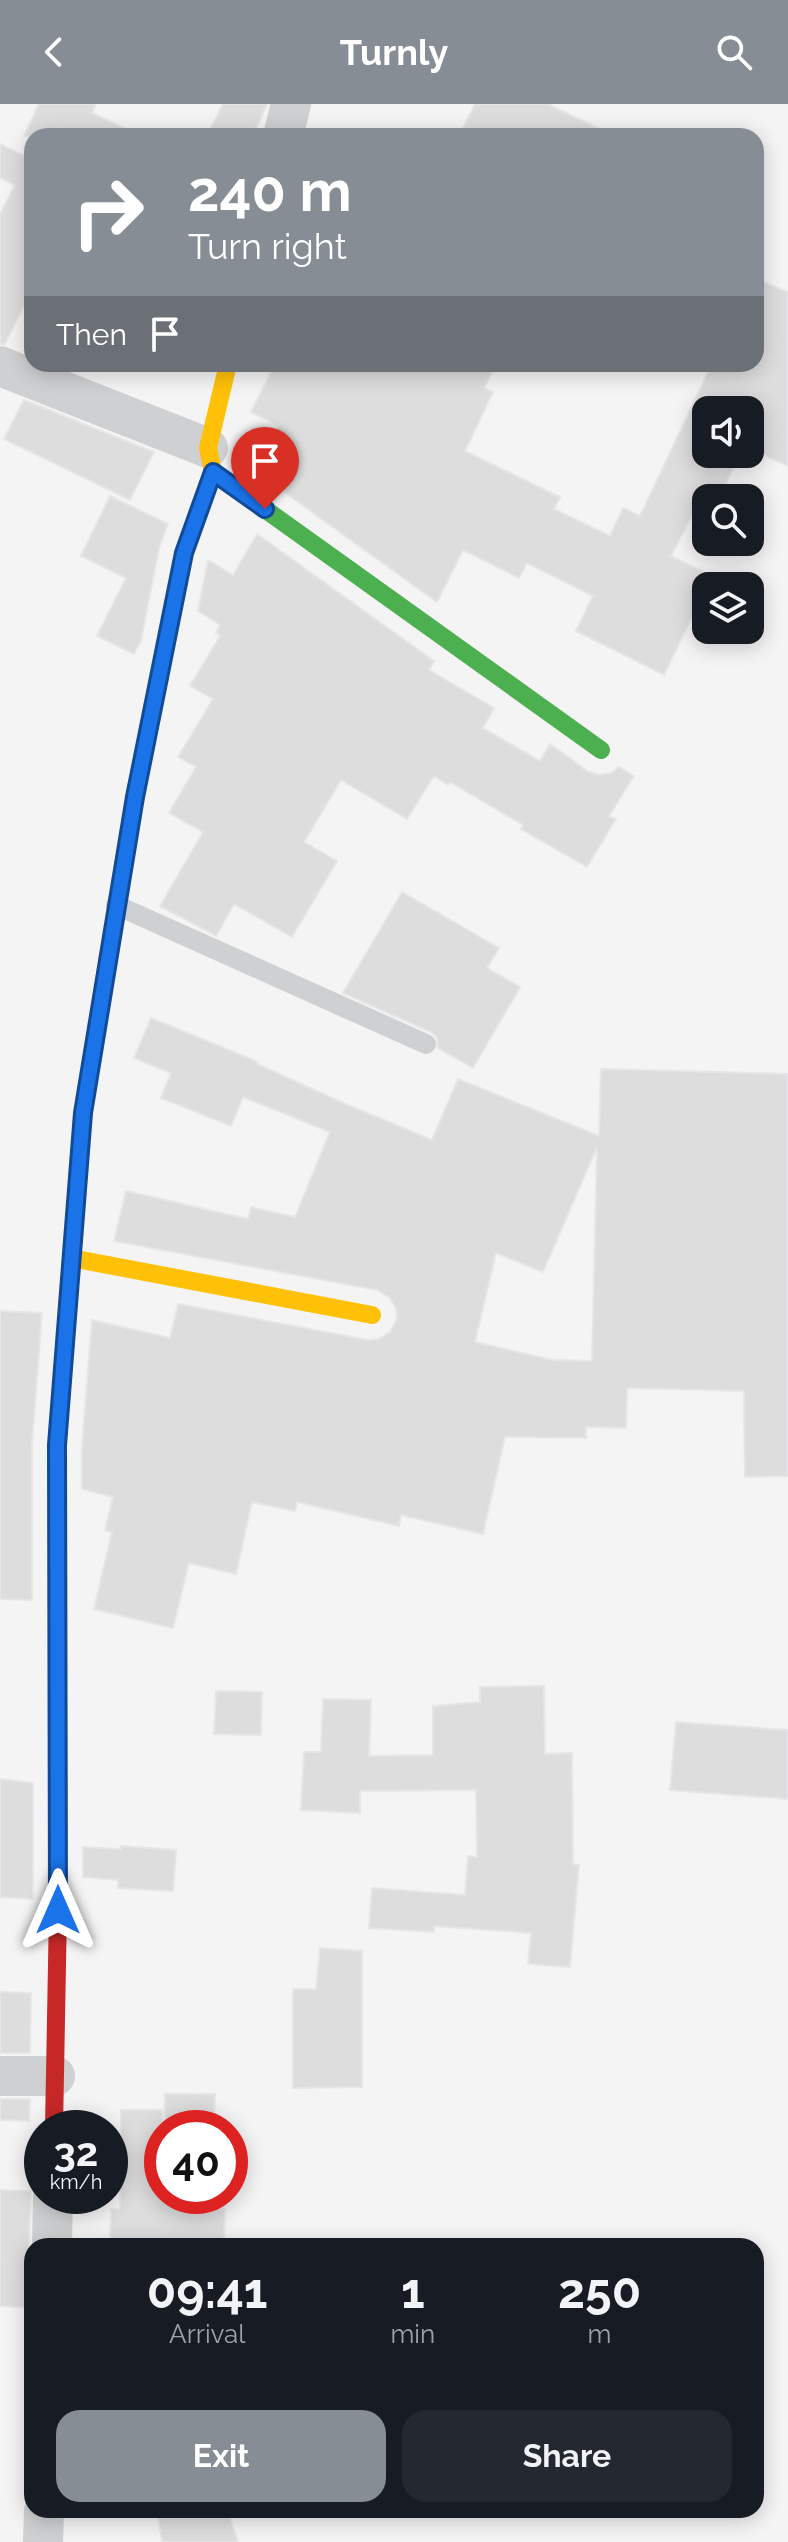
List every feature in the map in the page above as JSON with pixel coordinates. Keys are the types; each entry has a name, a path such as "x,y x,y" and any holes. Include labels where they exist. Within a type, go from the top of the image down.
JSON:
{"street":[{"path":"285,128 291,104"},
{"path":"0,366 210,460 601,750"},
{"path":"54,2110 58,1910 57,1445 83,1113 135,797 184,553 210,460 226,372"},
{"path":"71,1258 372,1315"},
{"path":"0,2076 55,2076"},
{"path":"52,2238 53,2214"},
{"path":"43,2542 44,2518"}],"lane":[{"path":"116,905 426,1044"}],"building":[{"path":"39,104 96,104 92,113 124,128 28,128"},
{"path":"223,104 267,104 256,128 211,128"},
{"path":"475,104 548,104 598,128 463,128"},
{"path":"0,144 24,156 24,305 5,344 0,344 0,214 15,185 0,178"},
{"path":"764,282 788,292 788,466 764,455 764,396 697,396 708,372 764,372"},
{"path":"271,372 492,372 484,388 493,392 465,451 560,497 554,509 610,536 623,508 640,516 692,406 692,468 733,468 726,484 692,484 692,515 671,556 704,572 692,572 692,617 664,675 576,631 593,596 527,563 519,578 463,550 437,602 256,472 279,426 251,412"},
{"path":"24,400 154,452 130,500 4,439"},
{"path":"110,496 168,524 159,548 141,641 134,654 97,636 126,578 81,556"},
{"path":"257,534 434,661 429,670 494,708 483,728 540,761 550,744 587,771 599,775 611,773 619,767 634,776 609,816 616,819 587,867 521,829 523,825 450,782 448,785 434,776 407,819 341,780 304,842 337,861 292,937 234,904 216,936 160,906 203,832 169,813 196,767 178,757 213,699 190,686 220,636 216,633 220,625 198,611 208,560 233,575"},
{"path":"402,892 499,948 487,968 520,987 473,1068 438,1048 437,1037 431,1032 343,993"},
{"path":"151,1018 432,1140 458,1079 599,1136 601,1069 788,1074 788,1476 745,1477 744,1391 627,1388 626,1428 586,1427 586,1438 505,1437 483,1534 401,1515 399,1526 297,1502 295,1511 252,1502 236,1574 189,1563 173,1628 94,1609 112,1532 105,1530 113,1497 82,1489 82,1446 92,1320 170,1338 178,1304 368,1340 379,1339 390,1332 397,1319 396,1308 389,1297 377,1290 114,1241 126,1191 248,1219 251,1207 295,1217 330,1132 243,1097 231,1126 161,1098 171,1073 134,1058","holes":["597,1147 592,1361 552,1360 475,1342 496,1253 543,1272"]},
{"path":"0,1311 42,1313 32,1443 32,1600 0,1599"},
{"path":"544,1686 545,1754 572,1753 573,1864 579,1865 570,1967 528,1964 531,1933 434,1926 434,1932 369,1928 372,1888 465,1895 468,1856 477,1857 476,1790 360,1791 360,1813 301,1810 304,1752 321,1752 323,1699 371,1700 369,1756 433,1755 433,1706 480,1702 480,1687"},
{"path":"216,1691 262,1692 261,1735 214,1734"},
{"path":"676,1722 788,1730 788,1799 670,1790"},
{"path":"0,1779 33,1783 33,1899 0,1897"},
{"path":"121,1846 176,1850 173,1891 118,1888 118,1880 83,1877 83,1847 121,1849"},
{"path":"320,1948 362,1951 362,2087 293,2088 293,1989 316,1989"},
{"path":"0,1992 31,1993 30,2053 0,2053"},
{"path":"165,2094 215,2094 215,2110 165,2110"},
{"path":"0,2099 30,2099 30,2110 24,2110 24,2121 0,2120"},
{"path":"128,2110 144,2110 144,2214 225,2214 224,2238 110,2238 111,2214 128,2214"},
{"path":"0,2190 24,2191 24,2214 30,2214 29,2238 24,2238 24,2308 0,2306"},
{"path":"158,2518 230,2518 238,2542 162,2542"}],"traffic: fast":[{"path":"213,472 601,750"}],"traffic: slow":[{"path":"150,720 184,553 213,472 208,448 226,372"},
{"path":"57,1594 57,1445 83,1113 100,1008"},
{"path":"71,1258 372,1315"}],"traffic: jam":[{"path":"100,1008 150,720"},
{"path":"54,2110 58,1910 57,1594"}],"route":[{"path":"58,1910 57,1445 83,1113 135,797 184,553 213,472 265,509"}]}
